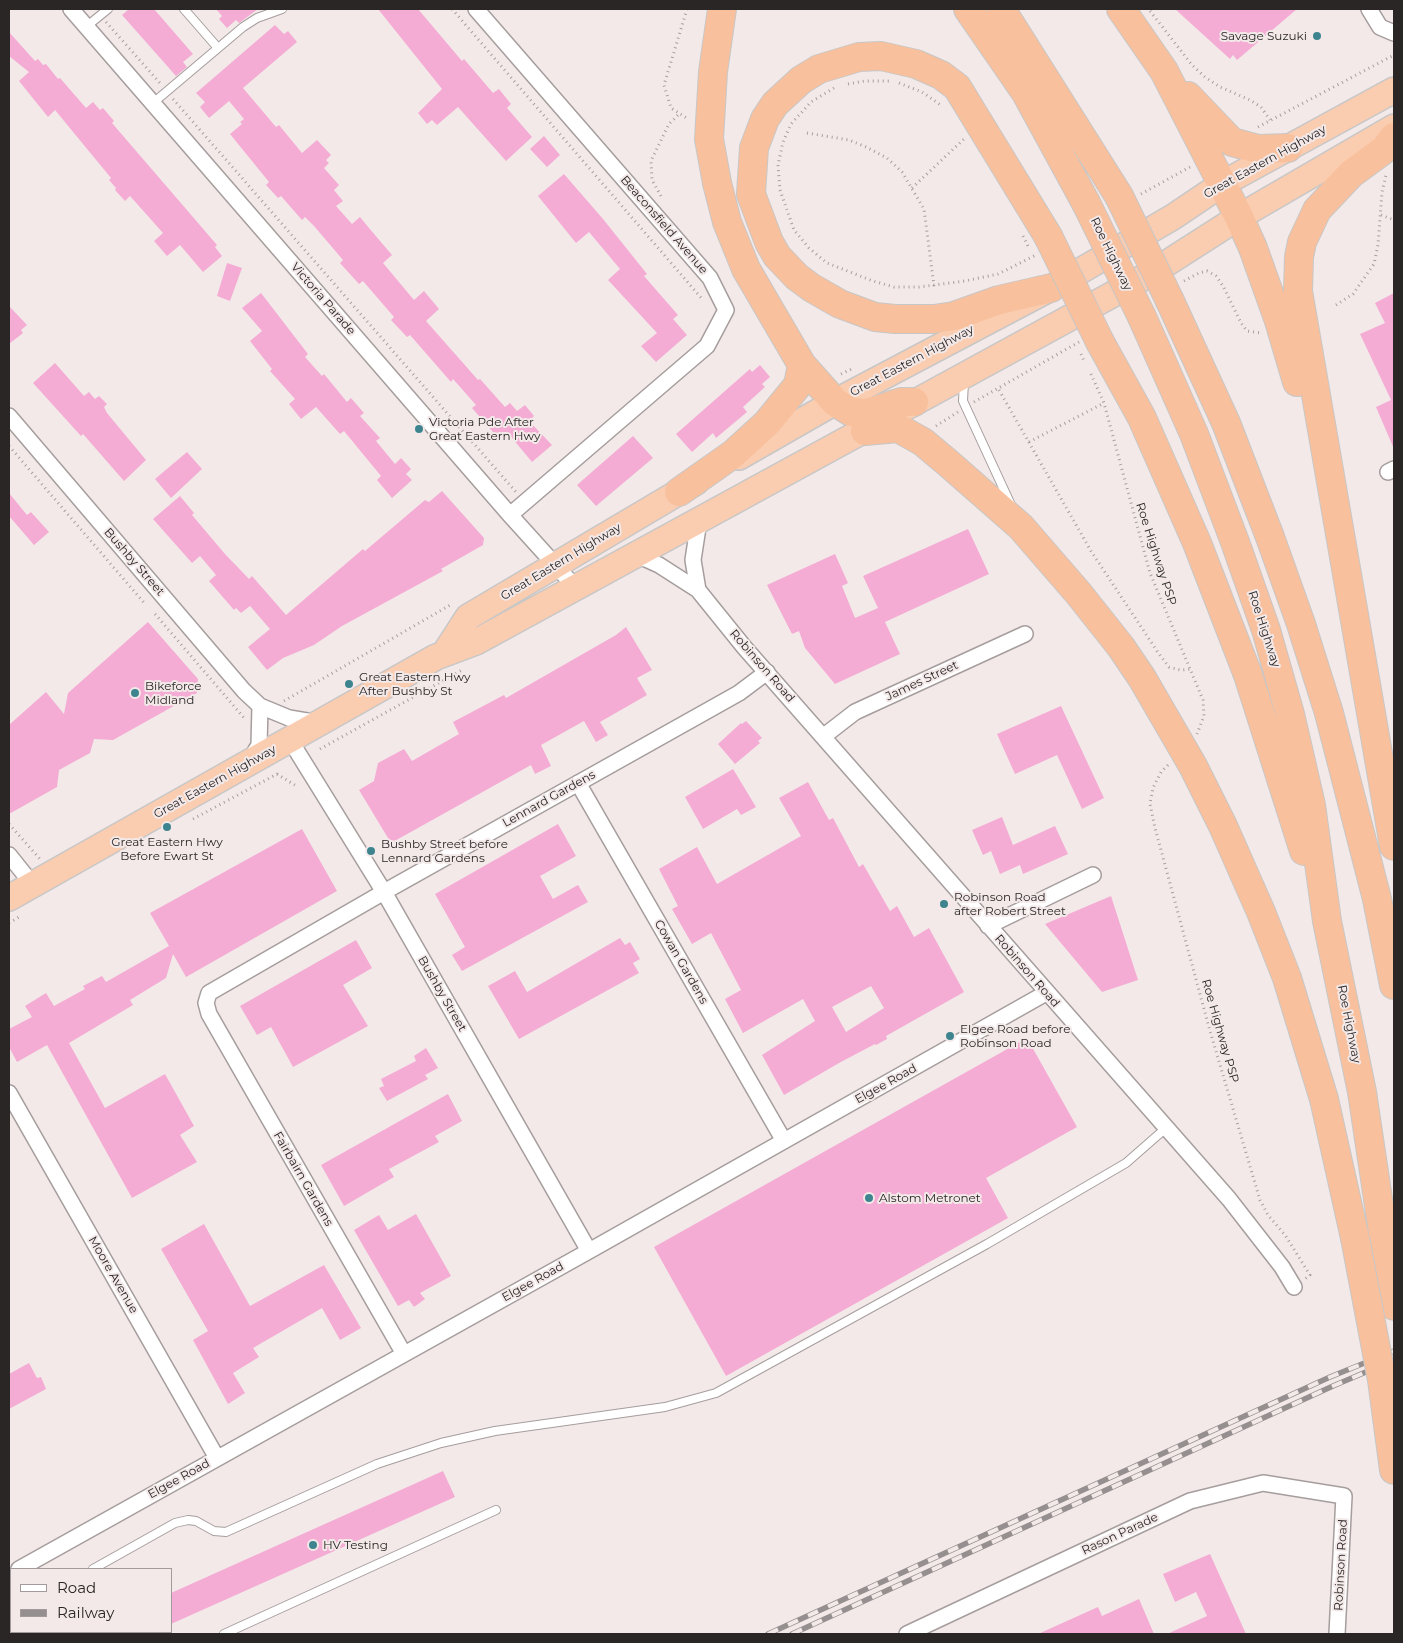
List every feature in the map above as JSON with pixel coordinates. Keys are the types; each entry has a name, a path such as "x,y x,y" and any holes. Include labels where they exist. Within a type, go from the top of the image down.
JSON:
{"highway":[{"path":"722,9 712,72 710,139 717,183 727,222 746,268 802,365 835,402 851,412 867,413 901,402 914,402"},
{"name":"Roe Highway","path":"968,9 1026,93 1086,203 1142,317 1194,434 1266,630 1290,714 1311,805 1327,921 1352,1034 1383,1224 1394,1306"},
{"path":"1001,9 1119,196 1226,423 1301,624 1334,732 1377,899 1394,985"},
{"path":"1121,9 1164,72 1253,248 1288,351 1346,562"},
{"path":"1051,288 999,300 954,316 934,319 876,317 840,304 812,288 797,277 777,256 769,242 751,194 754,148 765,118 775,104 801,80 819,69 838,62 874,57 916,64 941,75 957,87 1093,352 1142,418 1204,560 1248,674 1327,921"},
{"path":"1164,72 1232,142 1258,149 1288,148"},
{"name":"Great Eastern Highway","path":"446,651 468,618 680,492 835,402 1051,288 1173,217 1222,184 1394,90"},
{"name":"Great Eastern Highway","path":"9,898 34,873 248,763 446,651 476,642 865,431 969,371 1150,274 1238,216 1394,127"},
{"path":"1394,137 1385,148 1351,174 1318,210 1306,232 1298,257 1298,291 1303,324 1394,846"},
{"path":"680,492 733,454 767,423 798,385 802,365"},
{"path":"865,431 898,428 911,434 948,463 1021,528 1079,594 1121,647 1142,678 1193,766 1223,826 1274,945 1310,1050 1324,1099 1355,1238 1382,1380 1394,1470"}],"street":[{"name":"Victoria Parade","path":"71,9 510,516 557,565 576,588"},
{"name":"Beaconsfield Avenue","path":"476,9 710,278 726,310 707,346 510,516"},
{"path":"1369,9 1387,30"},
{"name":"Bushby Street","path":"9,416 244,691 260,706 289,718 320,723"},
{"path":"698,590 693,560 700,521"},
{"name":"Robinson Road","path":"637,555 659,565 698,590 767,672 1256,1232 1294,1287"},
{"name":"James Street","path":"824,736 855,712 1025,634"},
{"name":"Lennard Gardens","path":"206,1003 209,993 218,986 739,693 767,672"},
{"path":"248,763 259,745 260,706"},
{"name":"Bushby Street","path":"290,740 384,892 589,1251"},
{"name":"Cowan Gardens","path":"578,783 784,1141"},
{"path":"9,855 34,873"},
{"path":"988,926 1093,875"},
{"name":"Elgee Road","path":"21,1568 1046,993"},
{"name":"Fairbairn Gardens","path":"206,1003 209,1014 404,1354"},
{"name":"Moore Avenue","path":"10,1098 217,1458"},
{"name":"Rason Parade","path":"907,1634 1190,1501 1263,1483 1344,1496"},
{"name":"Robinson Road","path":"1338,1634 1344,1496"}],"lane":[{"path":"87,26 108,9"},
{"path":"184,9 218,48"},
{"path":"152,103 251,22 282,9"},
{"path":"969,371 962,388 963,401 1021,528"},
{"path":"95,1568 175,1523 188,1520 196,1521 214,1531 226,1532 378,1464 442,1443 495,1431 665,1407 716,1393 987,1244 1126,1164 1166,1128"},
{"path":"224,1634 496,1510"}],"path":[{"path":"452,9 704,300"},
{"path":"687,9 664,85 671,108 688,119"},
{"path":"1148,9 1192,65 1205,77 1261,107 1270,120"},
{"path":"101,15 518,495"},
{"path":"1257,128 1394,55"},
{"path":"846,85 865,80 894,82 922,92 942,105 947,112"},
{"path":"807,133 849,140 888,158 902,172 924,209 934,286 894,287 847,273 827,263 809,248 794,230 780,190 778,166 783,142 791,124 811,102 836,87"},
{"path":"961,131 971,145"},
{"path":"912,188 966,137"},
{"path":"1336,304 1353,294 1374,264 1382,192 1387,172"},
{"path":"1380,216 1394,220"},
{"path":"1018,228 1035,236"},
{"name":"Roe Highway PSP","path":"1093,352 1104,403 1150,573 1164,609 1192,669 1203,700 1204,708 1198,733 1193,740"},
{"path":"999,390 1091,552 1159,654 1169,667 1192,669"},
{"path":"1029,442 1104,403"},
{"path":"9,446 146,605"},
{"path":"155,614 248,721"},
{"name":"Roe Highway PSP","path":"1170,764 1160,772 1153,788 1150,804 1155,828 1210,1030 1260,1200 1268,1215 1285,1235 1310,1276 1294,1287"},
{"path":"189,821 279,773 298,787"},
{"path":"9,824 40,859"},
{"path":"34,873 40,859 48,854"}],"building":[{"path":"129,9 154,9 193,54 183,62 187,67 176,76 122,15"},
{"path":"216,9 258,9 239,23 236,20 227,28 219,19 222,16"},
{"path":"378,9 418,9 462,61 464,59 493,93 499,89 511,104 507,108 532,137 506,161 458,107 437,125 432,120 427,124 418,113 442,89"},
{"path":"1175,9 1297,9 1237,60 1233,55 1230,59"},
{"path":"275,25 284,34 288,31 297,42 243,88 276,127 279,125 302,153 317,140 331,155 326,160 329,163 324,168 339,185 334,190 343,201 336,206 352,224 360,217 392,255 383,263 414,300 424,291 439,309 426,321 478,380 480,379 505,407 510,403 517,411 525,405 534,416 529,421 552,445 532,462 507,432 499,439 472,408 476,405 453,379 451,382 410,335 407,337 391,320 394,317 363,281 359,284 340,263 343,260 314,226 305,217 302,220 281,196 278,198 266,185 269,182 230,134 242,124 240,122 244,119 229,101 209,118 200,107 205,102 196,93"},
{"path":"9,32 35,61 38,59 43,65 46,64 86,108 93,102 100,110 103,108 114,121 112,123 217,245 215,247 222,256 203,272 180,245 167,256 154,241 163,233 130,196 125,201 115,190 116,188 109,180 111,178 55,110 48,117 19,81 29,72 9,56"},
{"path":"544,136 560,155 547,167 530,149"},
{"path":"564,174 603,219 647,274 644,276 678,315 673,319 687,335 656,362 641,346 657,333 608,280 620,269 589,232 576,243 538,196"},
{"path":"227,263 242,268 230,301 217,296"},
{"path":"261,293 308,354 305,357 322,376 324,374 347,402 351,398 364,413 360,416 380,438 376,441 395,464 401,458 411,469 406,474 412,480 392,498 377,480 381,476 344,431 340,434 316,407 301,419 289,404 295,399 270,371 272,369 250,341 262,331 242,308"},
{"path":"1394,293 1394,449 1376,407 1391,400 1360,334 1385,323 1375,303"},
{"path":"9,306 27,325 21,330 23,333 9,344"},
{"path":"55,363 84,396 89,392 95,399 99,396 107,404 104,407 107,413 146,460 124,481 83,434 81,436 33,383"},
{"path":"760,365 770,377 762,384 765,387 743,407 747,412 716,438 713,433 692,452 676,434 750,369 752,372"},
{"path":"633,436 653,458 596,506 577,485"},
{"path":"187,452 202,469 171,498 155,479"},
{"path":"442,491 484,538 483,545 441,569 443,571 342,626 314,645 283,658 267,670 248,647 270,629 250,606 241,613 236,608 234,610 209,581 216,575 200,556 192,563 153,519 180,496 194,513 192,515 225,554 249,579 252,576 286,615 363,549 365,551 425,500 429,502"},
{"path":"9,493 27,515 31,512 49,532 34,545 9,516"},
{"path":"968,529 989,574 885,622 900,654 835,684 805,648 799,631 792,634 767,585 835,554 848,583 842,586 855,618 878,608 863,576"},
{"path":"148,622 198,679 197,693 113,740 94,739 90,753 59,770 57,787 9,814 9,725 46,692 64,714 68,693"},
{"path":"626,627 652,670 637,678 647,695 600,722 608,735 596,742 584,721 541,745 551,766 535,774 531,765 391,843 359,790 374,781 378,763 404,749 412,761 459,734 453,722 504,695 506,698 616,635"},
{"path":"1061,706 1104,798 1082,809 1057,755 1015,774 997,734"},
{"path":"746,721 762,738 758,741 760,743 735,764 718,744 741,723"},
{"path":"733,769 756,807 741,815 737,809 703,829 685,797"},
{"path":"808,782 829,820 833,818 859,867 863,864 890,911 897,906 914,937 929,928 964,992 886,1036 887,1039 839,1063 784,1095 762,1055 815,1021 803,999 743,1033 725,999 741,990 711,933 692,944 672,909 678,906 659,869 697,847 717,884 801,836 779,798","holes":["871,986 884,1008 846,1032 832,1007"]},
{"path":"1002,817 1013,845 1055,826 1068,854 1023,874 1020,865 1000,874 991,851 983,855 972,830"},
{"path":"558,824 576,856 540,876 553,899 578,885 588,902 462,971 452,955 465,947 435,894"},
{"path":"302,829 337,891 186,977 173,954 166,978 130,1000 133,1005 69,1043 105,1108 165,1074 194,1126 180,1135 197,1162 132,1198 47,1045 17,1062 9,1047 9,1029 32,1017 25,1006 46,993 54,1006 85,989 83,986 102,976 106,982 169,946 150,913"},
{"path":"1111,896 1138,980 1102,992 1045,924"},
{"path":"620,938 625,945 630,942 640,959 633,963 639,973 519,1039 488,986 515,971 527,992"},
{"path":"356,940 372,968 343,985 368,1026 293,1067 271,1027 257,1035 240,1006"},
{"name":"Alstom Metronet","path":"1027,1038 1077,1127 986,1178 1008,1218 726,1376 654,1247"},
{"path":"426,1048 438,1068 425,1075 428,1079 387,1101 379,1088 384,1086 381,1079 416,1061 414,1056"},
{"path":"448,1094 462,1121 435,1136 439,1142 389,1169 394,1177 344,1206 321,1165"},
{"path":"416,1214 451,1276 420,1293 425,1299 414,1307 409,1300 398,1306 354,1230 379,1215 388,1230"},
{"path":"204,1224 250,1306 324,1265 361,1328 340,1340 322,1308 253,1348 259,1357 233,1373 245,1393 228,1404 193,1340 208,1331 161,1249"},
{"path":"29,1363 37,1378 41,1377 46,1389 9,1409 9,1374"},
{"name":"HV Testing","path":"443,1471 455,1497 172,1624 172,1593"},
{"path":"1210,1554 1246,1634 1167,1634 1207,1616 1196,1592 1175,1602 1163,1574"},
{"path":"1139,1599 1154,1634 1038,1634 1098,1607 1102,1616"}],"railway":[{"path":"768,1634 1330,1377 1394,1351"},
{"path":"792,1634 1333,1386 1394,1360"}],"place":[{"name":"Savage Suzuki","path":"1317,36"},
{"name":"Victoria Pde After Great Eastern Hwy","path":"419,429"},
{"name":"Great Eastern Hwy After Bushby St","path":"349,684"},
{"name":"Bikeforce Midland","path":"135,693"},
{"name":"Great Eastern Hwy Before Ewart St","path":"167,827"},
{"name":"Bushby Street before Lennard Gardens","path":"371,851"},
{"name":"Robinson Road after Robert Street","path":"944,904"},
{"name":"Elgee Road before Robinson Road","path":"950,1036"},
{"name":"Alstom Metronet","path":"869,1198"},
{"name":"HV Testing","path":"313,1545"}]}
